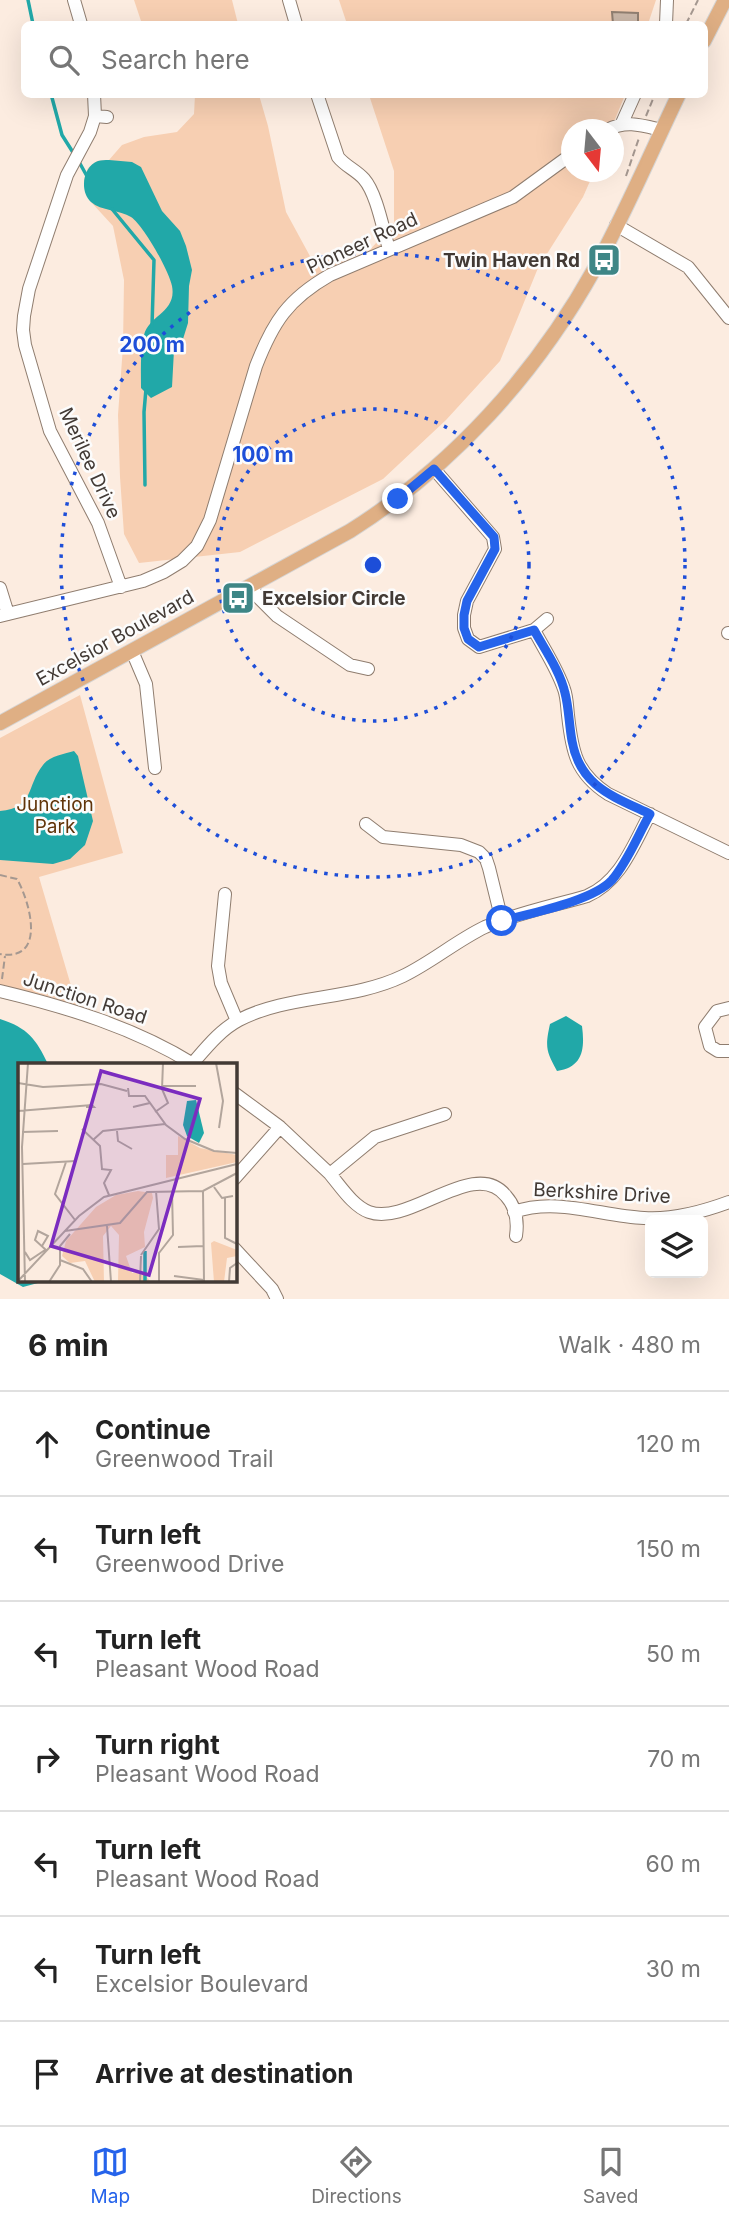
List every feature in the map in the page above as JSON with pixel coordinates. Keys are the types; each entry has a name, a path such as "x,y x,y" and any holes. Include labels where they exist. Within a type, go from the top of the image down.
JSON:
{"main road":[{"path":"708,35 724,0"},
{"name":"Excelsior Boulevard","path":"0,723 252,586 378,513 463,444 547,344 583,289 677,98"}],"street":[{"path":"74,0 80,21"},
{"path":"289,0 295,21"},
{"path":"666,21 667,0"},
{"name":"Merilee Drive","path":"95,98 101,117 67,175 29,289 23,330 50,431 98,523 121,587"},
{"path":"318,98 338,157 366,181 371,190 389,249"},
{"path":"624,119 633,98"},
{"path":"624,123 661,130"},
{"name":"Pioneer Road","path":"4,615 121,587 164,572 182,561 197,546 210,520 261,354 276,321 287,306 314,284 513,197 561,162"},
{"path":"616,225 688,267 729,318"},
{"path":"434,469 494,537 495,549 467,601 464,628 468,639 479,647 534,630 547,619"},
{"path":"252,586 257,596 277,616 349,665 368,669"},
{"path":"0,588 4,615"},
{"path":"534,630 565,691 571,739 582,772 594,785 608,794 729,853"},
{"path":"132,651 146,684 155,768"},
{"path":"194,1063 208,1045 237,1021 265,1009 344,994 384,983 412,971 467,936 502,921 601,890 623,864 650,814"},
{"path":"366,824 383,837 461,845 479,852 486,859 502,921"},
{"path":"225,894 218,966 221,982 237,1021"},
{"name":"Junction Road","path":"0,992 113,1025 191,1063"},
{"path":"729,1008 717,1011 705,1027 710,1046 718,1051 729,1051"},
{"path":"236,1094 280,1127 330,1174 357,1205 369,1212 383,1214 397,1211 473,1184 486,1183 504,1192 511,1202 518,1225 516,1236"},
{"path":"330,1174 375,1137 445,1114"},
{"path":"236,1177 280,1127"},
{"name":"Berkshire Drive","path":"514,1212 528,1207 558,1207 643,1218 673,1217 704,1212 729,1202"},
{"path":"236,1250 272,1289 277,1299"}],"path":[{"path":"688,21 698,0"},
{"path":"625,180 653,98"},
{"path":"0,875 17,879 26,896 32,918 27,944 18,952 0,954"},
{"path":"0,992 5,955"}],"green space":[{"path":"134,0 232,0 237,21 141,21"},
{"path":"339,0 656,0 649,21 346,21"},
{"path":"195,98 260,98 286,212 311,258 359,262 394,223 394,171 370,98 624,98 615,119 561,119 561,182 590,182 538,268 500,361 446,420 383,479 240,552 139,563 124,534 120,477 118,415 124,280 113,226 91,202 84,180 88,168 97,161 109,160 122,145 144,137 177,132 194,114"},
{"name":"Junction Park","path":"80,695 123,853 39,877 77,1006 51,997 0,986 0,738"}],"water":[{"path":"98,161 132,162 141,167 162,211 180,231 192,270 188,323 183,339 174,350 172,387 151,398 141,388 144,335 151,323 167,308 172,286 155,249 136,222 127,215 95,205 87,197 84,186 86,173"},
{"path":"74,751 78,756 93,821 85,845 70,859 53,864 0,860 0,811 19,806 25,801 46,762"},
{"path":"566,1016 582,1026 582,1049 572,1066 557,1071 548,1049 548,1032 550,1024"},
{"path":"0,1019 18,1026 30,1036 47,1063 18,1063 18,1282 42,1282 23,1287 0,1274"}],"building":[{"path":"612,12 638,13 638,21 613,21"}],"waterway":[{"path":"28,0 32,21"},
{"path":"52,98 62,135 74,154"},
{"path":"78,160 88,178"},
{"path":"112,209 154,260 152,326"},
{"path":"145,485 146,389"}],"place":[{"name":"Twin Haven Rd","path":"604,260"},
{"name":"Excelsior Circle","path":"238,598"}],"route":[{"path":"398,499 434,469 494,537 495,549 467,601 464,628 468,639 479,647 534,630 561,679 571,739 582,772 594,785 608,794 650,814 623,864 601,890 502,921"}]}
